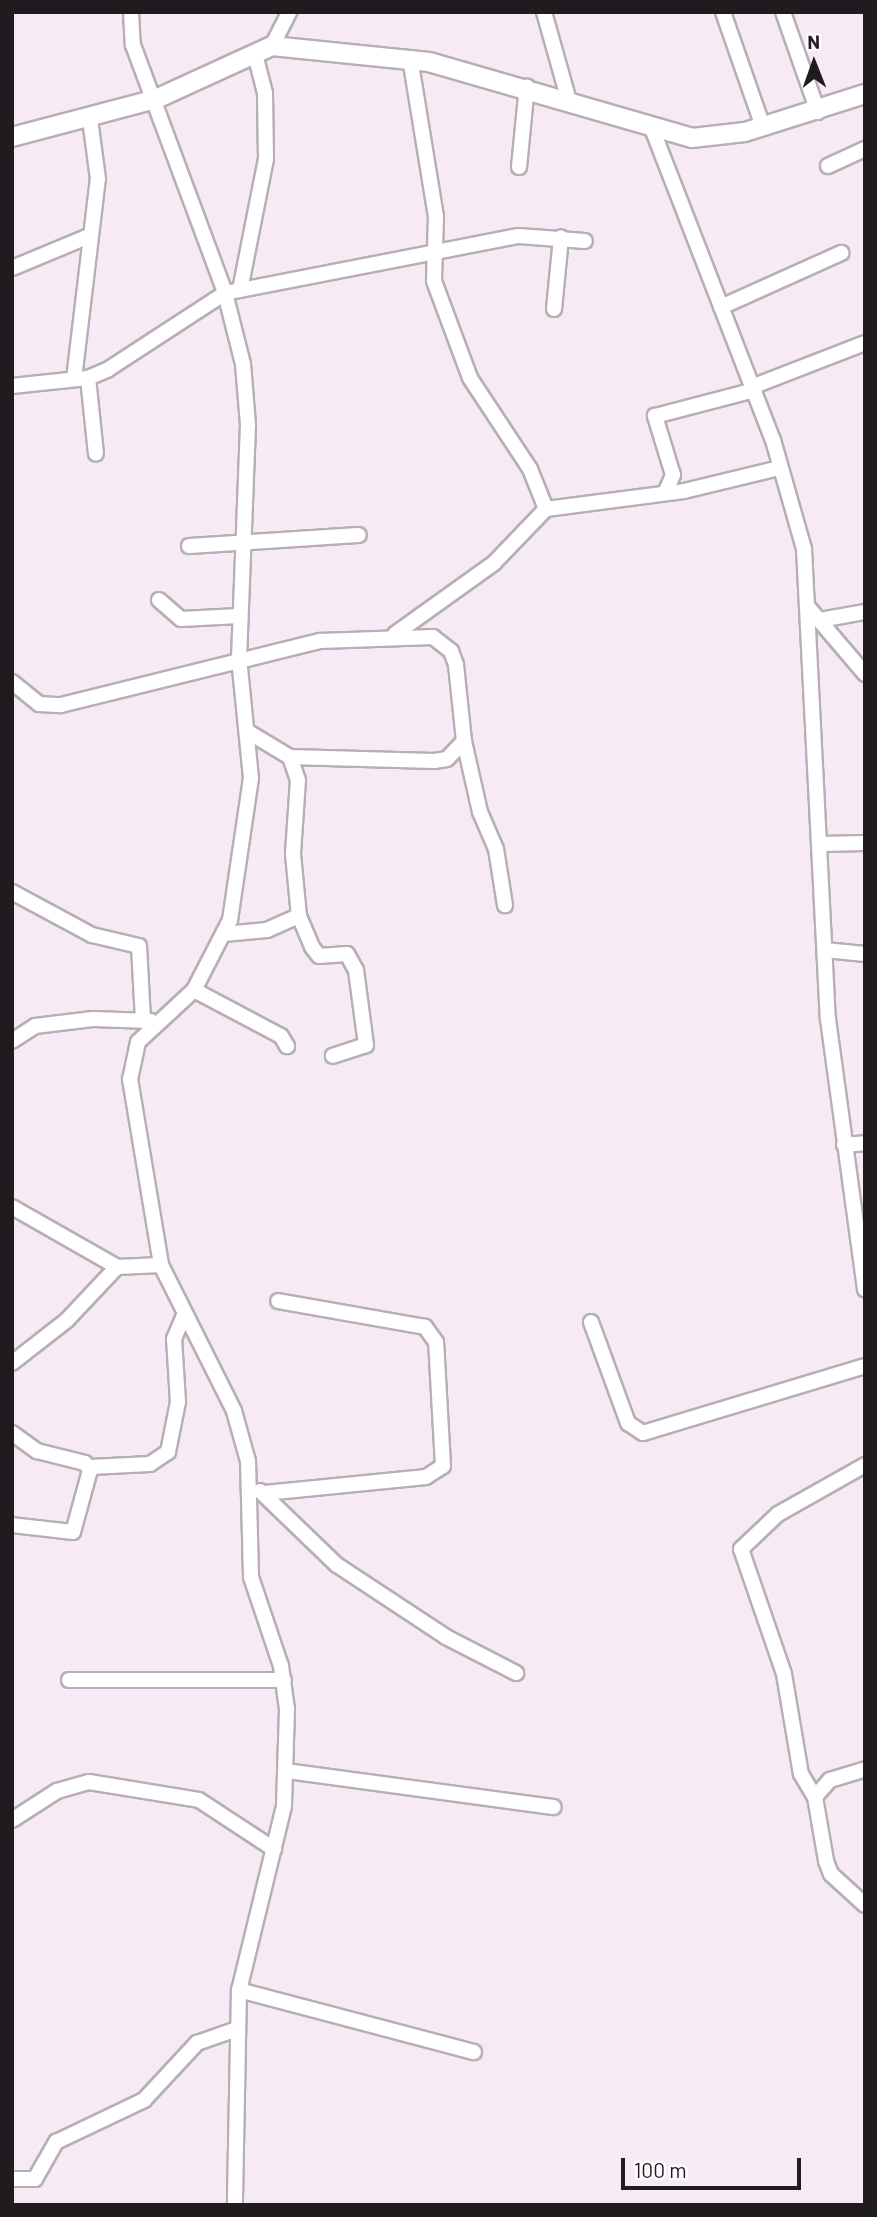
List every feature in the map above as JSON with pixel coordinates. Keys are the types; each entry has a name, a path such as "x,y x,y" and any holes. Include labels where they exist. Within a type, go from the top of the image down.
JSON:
{"street":[{"path":"131,12 133,45 156,99 225,293 247,403 239,659 250,733 248,811 224,934 194,990 138,1042 130,1079 161,1265 184,1316 234,1411 259,1490 251,1577 284,1680 287,1770 274,1849 239,1990 235,2205"},
{"path":"272,46 289,12"},
{"path":"544,12 569,101"},
{"path":"723,12 763,127"},
{"path":"783,12 818,112"},
{"path":"12,138 156,99 272,46 411,58 527,86 653,131 715,138 818,112 864,96"},
{"path":"240,290 266,159 265,93 255,54"},
{"path":"411,58 436,216 430,258 470,378 534,477 546,509"},
{"path":"519,167 527,86"},
{"path":"90,119 98,179 89,236 81,379 96,454"},
{"path":"653,131 754,388 804,549 825,950 844,1145 859,1228 865,1289"},
{"path":"828,166 865,149"},
{"path":"12,268 89,236"},
{"path":"12,386 81,379 225,293 430,258 519,236 561,237 586,241"},
{"path":"554,309 561,237"},
{"path":"721,307 841,254"},
{"path":"665,493 673,475 655,416 754,388 865,342"},
{"path":"395,634 494,563 546,509 665,493 779,468"},
{"path":"189,545 359,535"},
{"path":"159,600 181,619 239,616"},
{"path":"808,607 865,674"},
{"path":"820,620 865,612"},
{"path":"12,682 39,704 61,705 239,659 395,634 433,637 451,651 464,741 480,812 496,849 505,905"},
{"path":"250,733 290,757 434,761 447,759 464,741"},
{"path":"290,757 298,780 293,854 299,916 315,954 347,954 356,970 366,1045 333,1056"},
{"path":"821,844 865,843"},
{"path":"12,892 92,934 139,946 143,1021"},
{"path":"224,934 267,930 299,916"},
{"path":"825,950 865,954"},
{"path":"194,990 281,1036 287,1046"},
{"path":"12,1041 35,1026 159,1022"},
{"path":"844,1145 865,1143"},
{"path":"12,1207 117,1267 161,1265"},
{"path":"12,1363 67,1320 117,1267"},
{"path":"259,1490 426,1477 443,1466 436,1342 425,1327 278,1301"},
{"path":"12,1433 37,1451 90,1467 150,1464 168,1452 178,1402 174,1339 184,1316"},
{"path":"591,1322 628,1423 643,1433 865,1366"},
{"path":"865,1465 778,1514 741,1549 784,1674 801,1774 815,1797 831,1874 865,1905"},
{"path":"12,1525 74,1532 90,1467"},
{"path":"259,1490 337,1565 446,1637 516,1673"},
{"path":"69,1679 284,1680"},
{"path":"815,1797 830,1780 865,1769"},
{"path":"287,1770 554,1807"},
{"path":"12,1820 57,1791 89,1782 199,1800 274,1849"},
{"path":"239,1990 474,2052"},
{"path":"12,2179 35,2179 56,2142 144,2100 197,2043 237,2029"}]}
